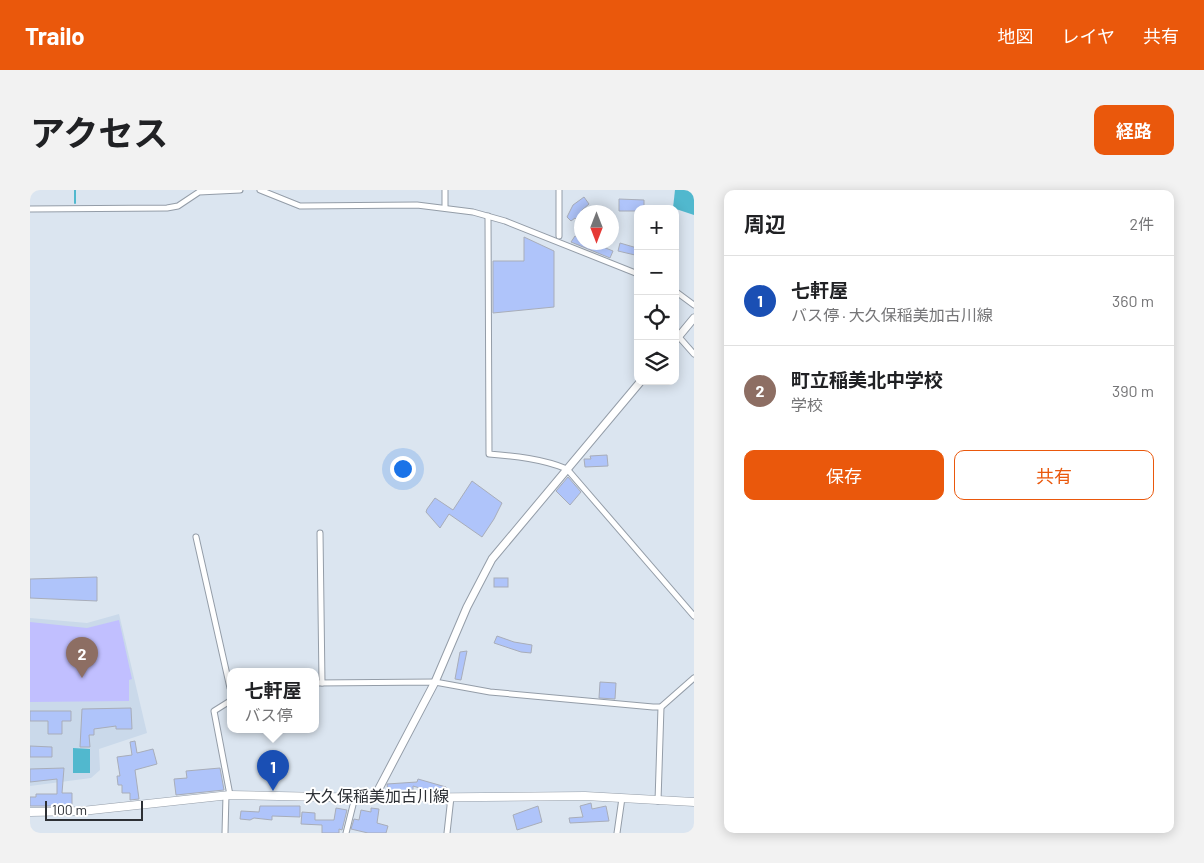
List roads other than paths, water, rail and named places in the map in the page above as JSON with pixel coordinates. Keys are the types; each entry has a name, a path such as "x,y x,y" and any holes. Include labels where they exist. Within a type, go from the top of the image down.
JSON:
{"main road":[{"name":"大久保稲美加古川線","path":"30,812 82,811 228,795 374,798 584,796 694,803"}],"street":[{"path":"30,209 167,208 178,206 199,192 240,190"},
{"path":"260,190 300,206 417,205 445,207 488,216 634,272"},
{"path":"445,190 445,207"},
{"path":"559,190 559,236"},
{"path":"488,216 489,454 556,464 567,469 694,616"},
{"path":"679,294 694,305"},
{"path":"679,337 694,318"},
{"path":"678,340 694,354"},
{"path":"374,798 435,682 468,607 492,560 639,385"},
{"path":"320,533 322,682"},
{"path":"196,537 227,673"},
{"path":"319,682 435,682 521,695 661,707 694,678"},
{"path":"225,833 228,795 214,710 227,703"},
{"path":"658,802 661,707"},
{"path":"346,833 355,797"},
{"path":"447,833 451,797"},
{"path":"617,833 622,798"}],"waterway":[{"path":"75,190 75,203"}],"place":[{"name":"町立稲美北中学校","path":"82,678"},
{"name":"七軒屋","path":"273,791"}]}
